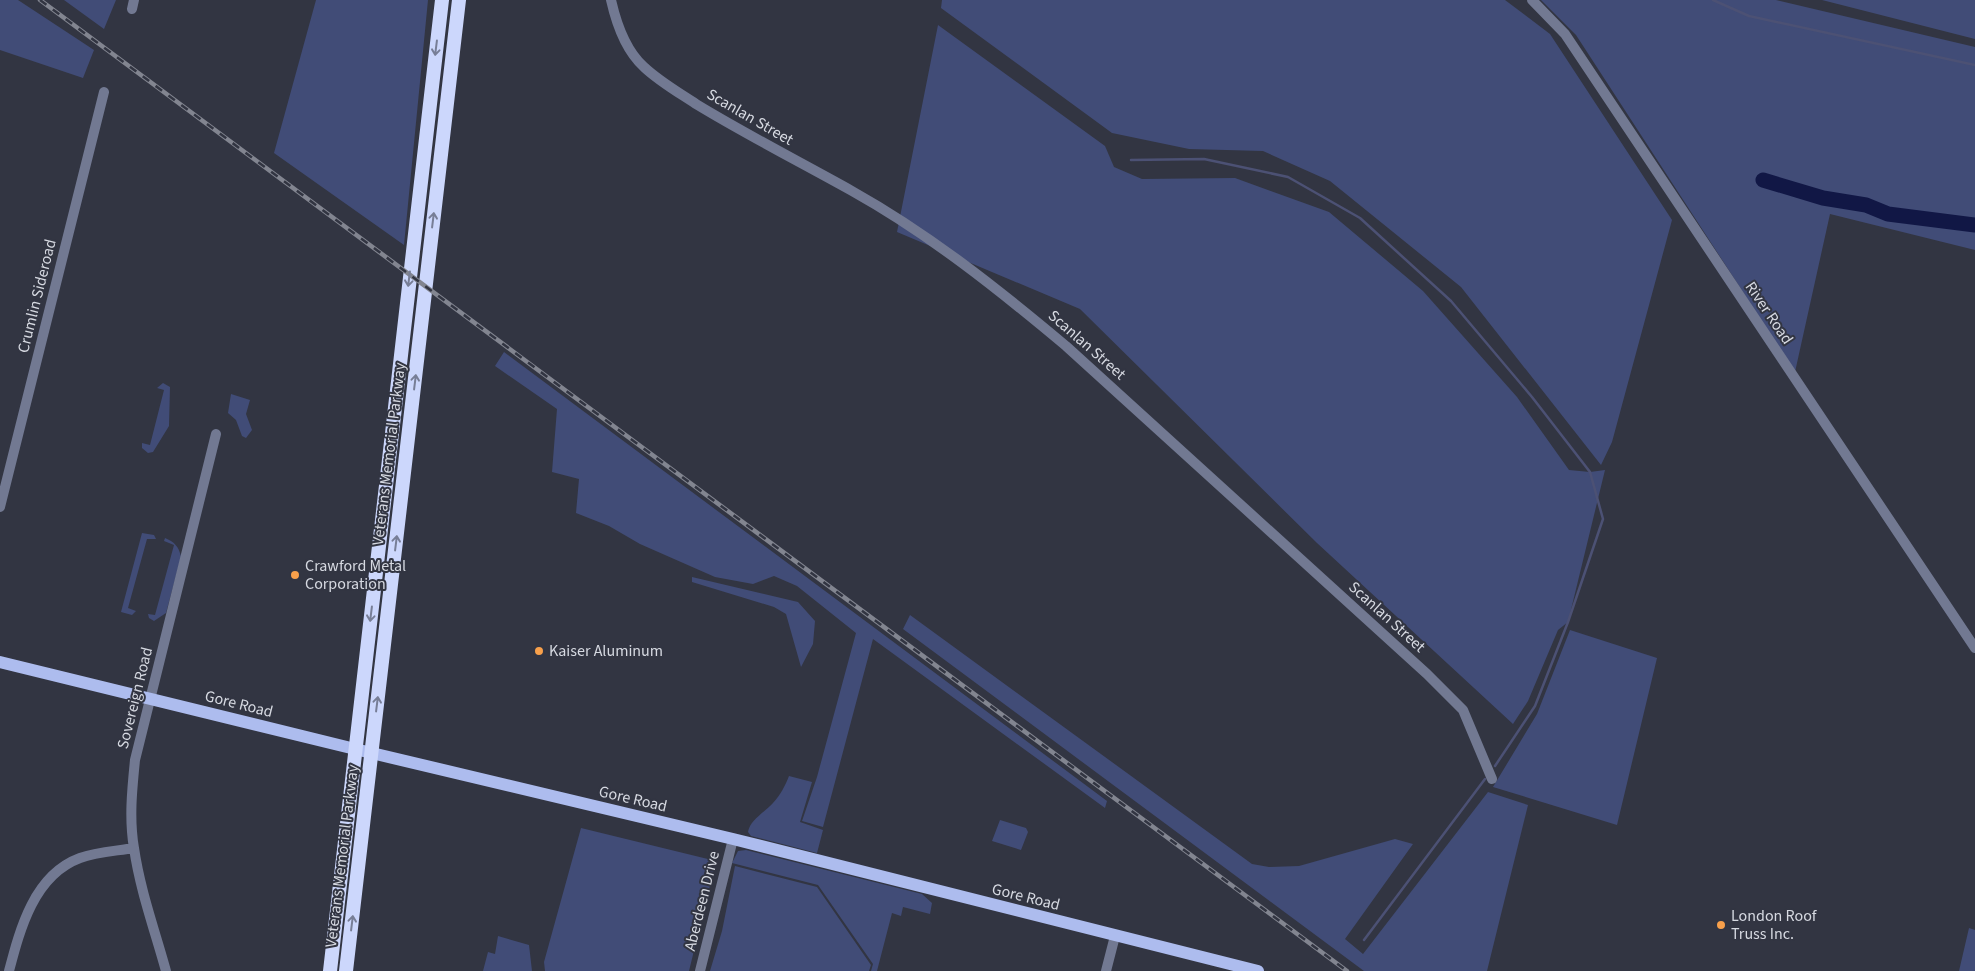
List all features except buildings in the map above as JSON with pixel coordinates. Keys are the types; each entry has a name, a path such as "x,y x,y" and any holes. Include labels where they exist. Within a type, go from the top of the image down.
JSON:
{"highway":[{"name":"Veterans Memorial Parkway","path":"330,971 442,0"},
{"name":"Veterans Memorial Parkway","path":"346,971 459,0"}],"main road":[{"name":"Gore Road","path":"0,662 355,750 733,839 1258,971"}],"street":[{"name":"Scanlan Street","path":"611,0 620,31 642,66 671,89 721,119 852,191 915,229 1016,304 1066,346 1464,710 1492,779"},
{"name":"River Road","path":"1532,0 1565,34 1975,648"},
{"name":"Crumlin Sideroad","path":"0,508 104,92"},
{"name":"Sovereign Road","path":"166,971 144,894 134,848 131,808 135,760 216,434"},
{"name":"Aberdeen Drive","path":"700,971 733,839"},
{"path":"9,971 18,934 39,890 58,871 80,858 134,848"},
{"path":"1106,971 1115,936"}],"shaded area":[{"path":"0,0 18,0 94,50 83,78 0,50"},
{"path":"64,0 116,0 104,29"},
{"path":"316,0 428,0 404,245 274,153"},
{"path":"942,0 1505,0 1550,34 1672,220 1612,442 1601,465 1461,287 1330,181 1263,151 1189,149 1112,133 941,8"},
{"path":"1541,0 1776,0 1975,47 1975,250 1830,214 1795,372 1576,35"},
{"path":"1822,0 1975,0 1975,39"},
{"path":"938,25 1105,146 1114,167 1142,179 1235,178 1329,212 1423,291 1517,397 1569,470 1590,472 1605,470 1568,622 1558,630 1528,701 1513,724 1317,543 1080,309 897,232"},
{"path":"504,352 1107,801 1105,808 873,639 823,827 802,821 817,777 856,633 797,586 774,576 753,584 715,577 640,544 609,526 576,513 579,479 552,472 557,409 495,366"},
{"path":"163,383 170,387 169,426 153,452 148,453 142,448 142,443 150,445 164,390 157,388"},
{"path":"231,394 250,400 246,414 252,430 246,438 242,436 236,420 228,413"},
{"path":"142,533 154,535 156,539 147,539 128,608 136,611 132,615 121,612"},
{"path":"165,538 176,545 181,557 166,613 154,621 149,618 148,614 155,615 174,545 164,541"},
{"path":"692,577 798,602 815,621 813,644 801,667 786,614 774,607 692,582"},
{"path":"910,615 1252,864 1269,867 1299,866 1395,839 1413,844 1345,939 1363,954 1488,792 1528,805 1487,971 1364,971 903,629"},
{"path":"1570,630 1657,658 1617,825 1493,787 1537,714"},
{"path":"789,776 812,782 800,822 823,830 817,853 751,836 748,832 755,820 778,796"},
{"path":"1000,820 1026,828 1028,832 1021,850 992,841"},
{"path":"581,828 716,861 689,971 545,971 544,962"},
{"path":"746,850 922,894 932,903 930,914 903,907 901,916 892,913 877,971 871,971 873,964 818,885 732,863 738,851"},
{"path":"735,866 817,887 871,965 869,971 710,971 722,931"},
{"path":"1969,928 1975,930 1975,971 1959,971"},
{"path":"498,936 529,945 532,971 483,971 488,952 495,954"}],"waterway":[{"path":"1713,0 1749,16 1975,65"},
{"path":"1131,160 1204,159 1288,177 1360,218 1451,301 1532,397 1590,472 1603,519 1568,622 1535,706 1495,766"},
{"path":"1763,180 1823,198 1866,205 1888,214 1975,225"},
{"path":"1364,940 1485,779"}],"railway":[{"path":"40,0 1347,971"}],"place":[{"name":"Crawford Metal Corporation","path":"295,575"},
{"name":"Kaiser Aluminum","path":"539,651"},
{"name":"London Roof Truss Inc.","path":"1721,925"}]}
